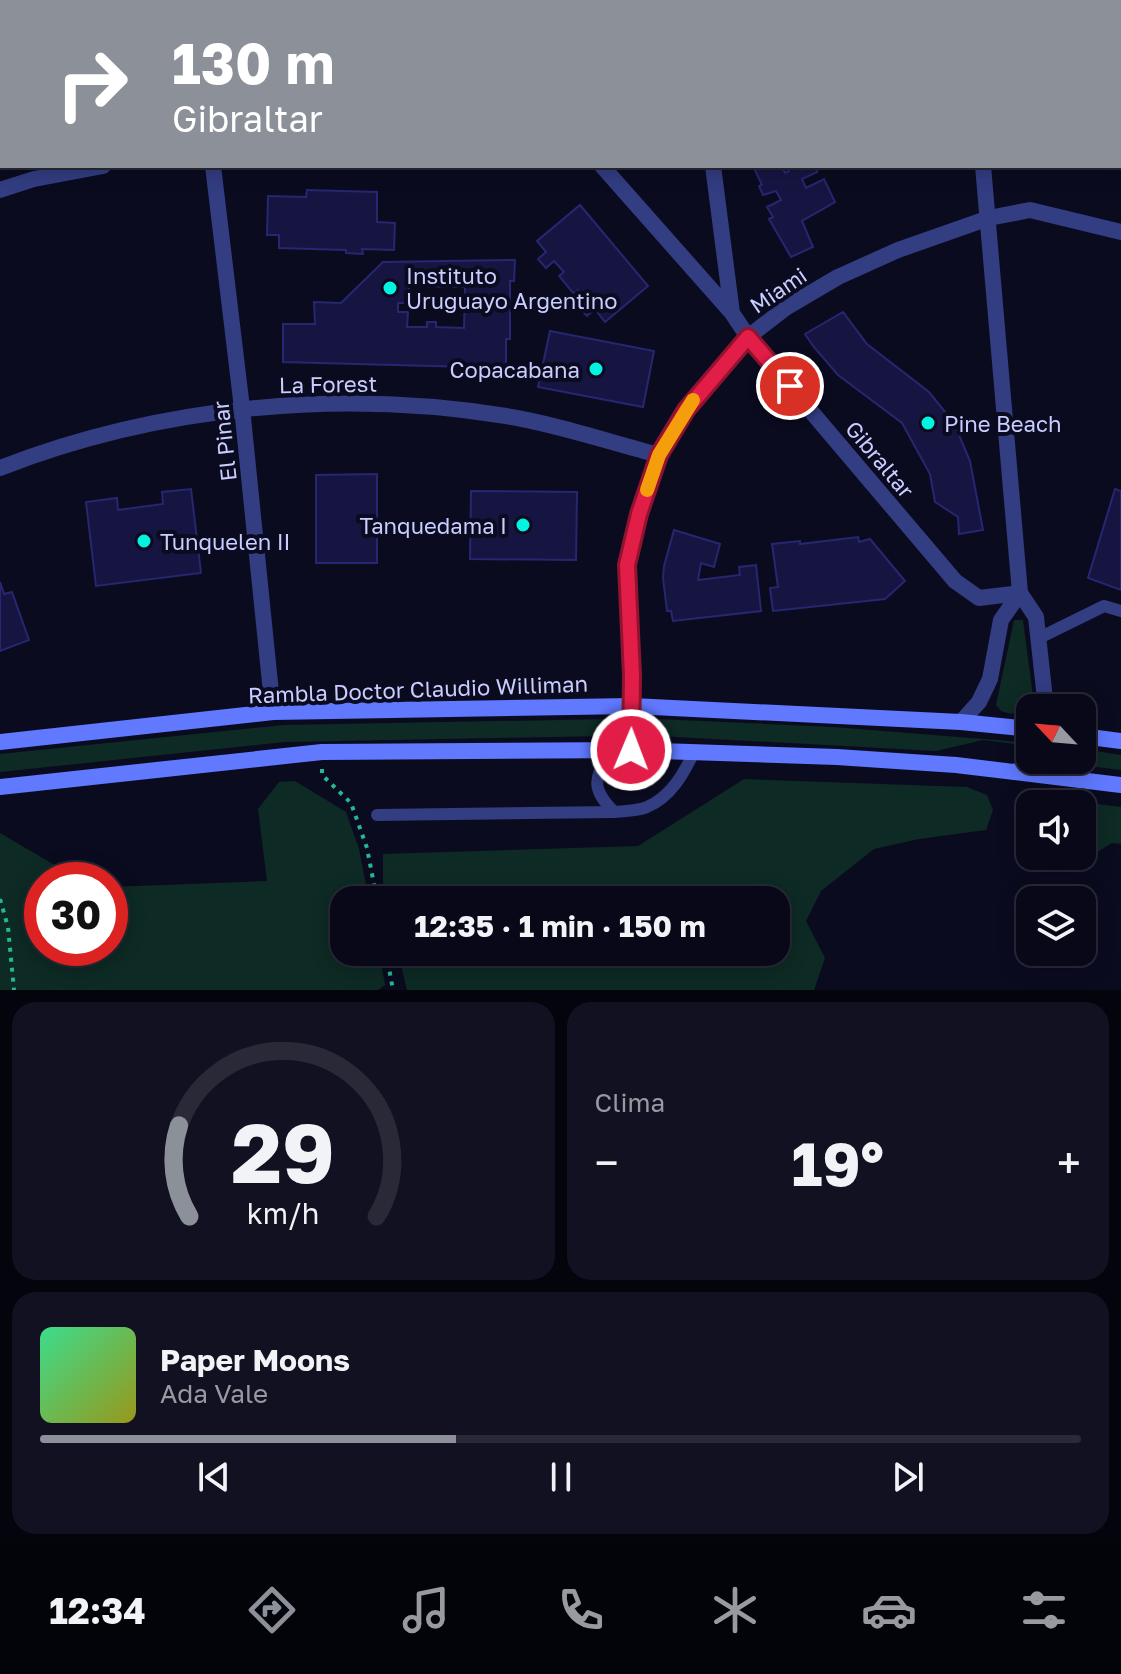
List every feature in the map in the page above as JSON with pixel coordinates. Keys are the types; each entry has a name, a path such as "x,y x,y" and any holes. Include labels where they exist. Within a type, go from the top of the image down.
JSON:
{"main road":[{"name":"Rambla Doctor Claudio Williman","path":"0,742 273,712 632,706 961,722 1016,728"},
{"path":"1096,738 1121,741"},
{"path":"0,787 322,752 609,750 956,765 1121,785"}],"street":[{"path":"0,190 34,179 92,168"},
{"name":"El Pinar","path":"213,168 273,712"},
{"name":"Gibraltar","path":"604,168 732,313 748,337 955,581 979,598 1020,593"},
{"path":"713,168 732,313"},
{"path":"983,168 1020,593 1036,617 1045,694"},
{"name":"Miami","path":"631,750 627,565 639,514 659,455 686,410 748,337 787,307 838,277 898,250 989,218 1030,210 1121,232"},
{"name":"La Forest","path":"0,468 122,430 242,408 385,404 507,416 659,455"},
{"path":"961,722 979,702 990,679 1001,620 1020,593"}],"lane":[{"path":"1039,638 1104,606 1121,611"},
{"path":"609,750 597,780 599,796 614,812"},
{"path":"377,815 614,812 647,807 681,778 694,752"}],"path":[{"path":"351,803 367,848 374,886"},
{"path":"0,899 8,927 14,990"},
{"path":"389,966 393,990"}],"green space":[{"path":"1014,620 1023,620 1033,694 1016,694 1016,712 1011,714 1001,711 996,705"},
{"path":"610,719 615,727 608,736 285,742 0,772 0,754 284,725"},
{"path":"657,719 833,727 1016,742 1016,744 983,740 936,751 658,736 653,728"},
{"path":"1096,751 1121,755 1121,770 1096,767"},
{"path":"744,779 967,787 987,795 993,810 986,830 874,849 821,891 806,921 825,958 814,990 407,990 401,966 790,966 790,886 384,886 383,883 383,854 638,846"},
{"path":"295,781 346,812 359,849 366,886 330,886 330,966 382,966 385,985 378,990 0,990 0,833 49,862 24,862 24,966 128,966 128,886 267,881 258,809 279,782"},
{"path":"1096,804 1121,807 1121,844 1112,843 1096,853"}],"building":[{"path":"754,168 783,168 785,173 789,171 787,168 818,168 817,172 802,179 806,188 824,179 835,202 802,221 813,247 791,257 769,219 773,217 767,207 781,200 776,191 763,195 759,186 762,185"},
{"path":"307,190 377,192 377,222 395,223 394,250 362,249 363,254 346,253 346,250 279,248 279,235 267,235 268,196 306,197"},
{"path":"580,205 648,286 605,322 595,309 587,316 579,308 587,301 578,290 574,294 559,276 564,272 554,261 546,268 538,259 546,252 537,241"},
{"path":"515,260 514,281 510,281 510,339 506,339 506,368 283,362 283,324 315,324 314,302 341,303 383,262","holes":["409,286 465,287 464,328 436,327 436,322 427,322 427,327 407,327 408,312 398,312 398,303 409,303"]},
{"name":"Pine Beach","path":"843,312 867,344 929,392 954,423 970,461 983,530 959,534 958,517 935,502 930,474 902,423 838,375 805,334"},
{"name":"Copacabana","path":"550,331 654,351 643,407 538,387"},
{"path":"377,474 377,563 316,563 316,475"},
{"name":"Tunquelen II","path":"191,489 201,573 96,586 86,502 117,498 118,510 163,504 162,492"},
{"path":"1115,489 1121,491 1121,590 1088,578"},
{"name":"Tanquedama I","path":"471,491 577,492 576,560 470,559"},
{"path":"674,530 720,544 714,567 701,563 698,580 740,575 739,567 756,565 761,611 673,621 671,611 667,611 663,578"},
{"path":"858,537 859,542 870,539 905,581 885,599 773,611 770,588 778,587 772,544"},
{"path":"0,582 4,594 12,592 29,640 0,651"}],"slow traffic":[{"path":"647,490 659,455 693,400"}],"place":[{"name":"Instituto Uruguayo Argentino","path":"390,288"},
{"name":"Copacabana","path":"596,369"},
{"name":"Pine Beach","path":"928,423"},
{"name":"Tanquedama I","path":"523,525"},
{"name":"Tunquelen II","path":"144,541"}],"route":[{"path":"631,750 632,676 627,565 639,514 659,455 686,410 748,337 790,386"}]}
